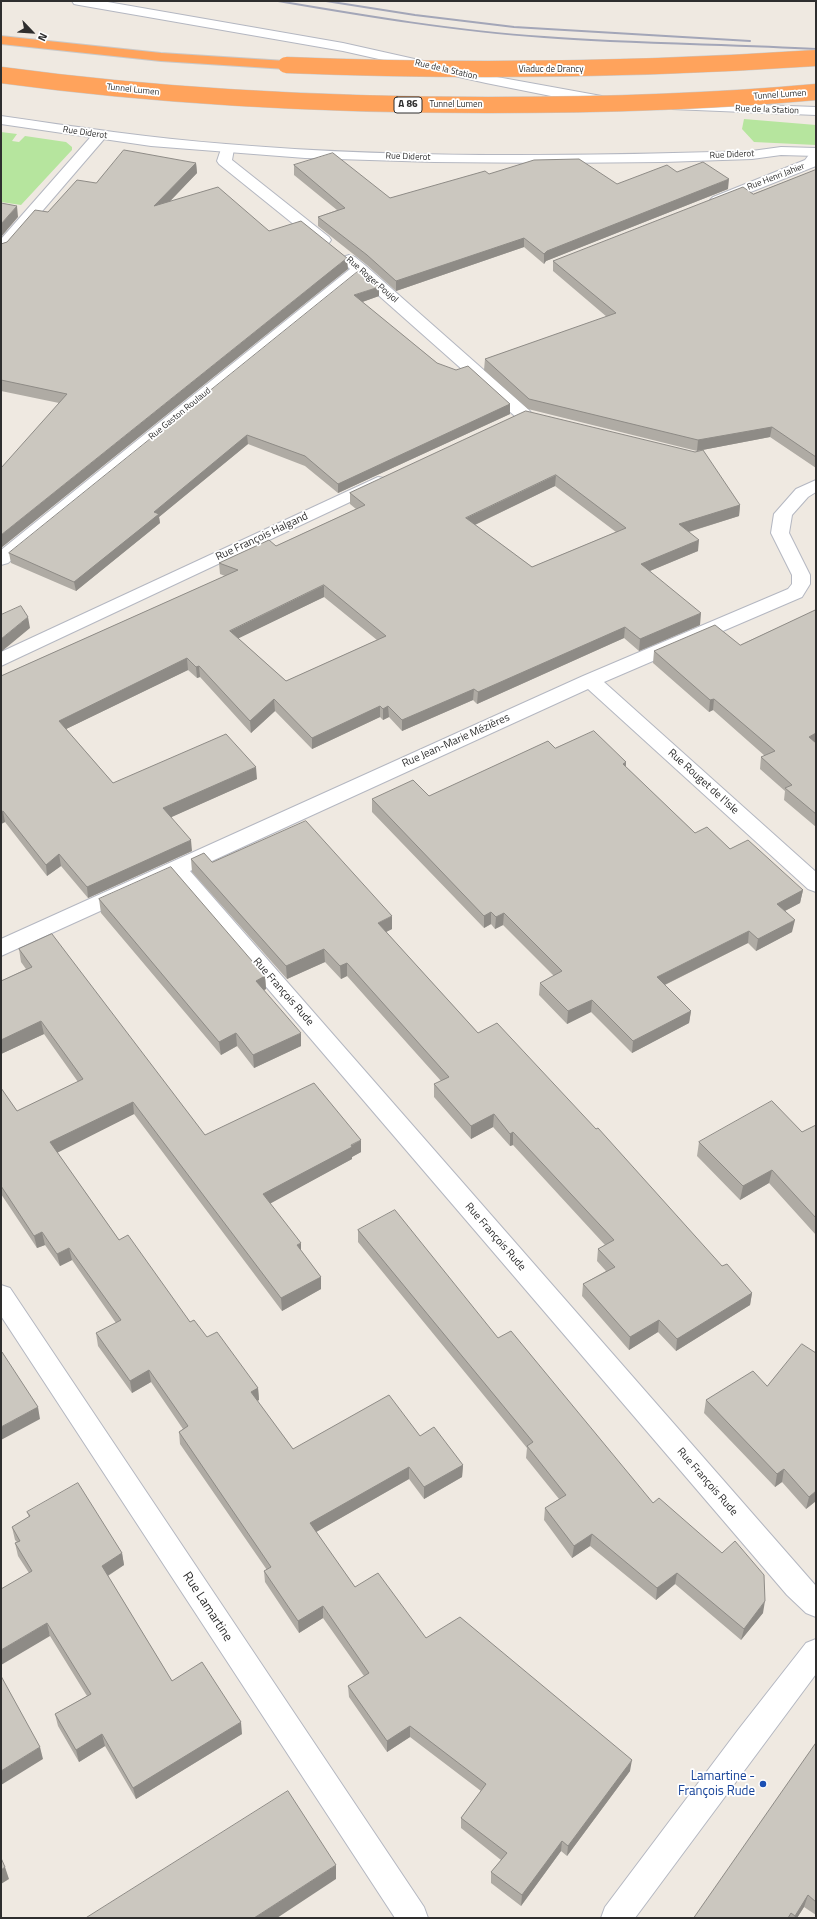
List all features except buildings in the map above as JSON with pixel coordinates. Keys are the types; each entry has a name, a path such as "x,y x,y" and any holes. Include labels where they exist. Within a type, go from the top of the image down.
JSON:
{"highway":[{"name":"Viaduc de Drancy","path":"1,40 138,54 286,66 394,70 567,70 729,65 816,58"},
{"name":"Tunnel Lumen","path":"1,75 181,94 324,103 431,106 601,105 782,96 816,92"}],"street":[{"name":"Rue de la Station","path":"79,1 342,47 478,78 561,94 625,103 816,111"},
{"name":"Rue Diderot","path":"1,120 100,136 227,149 305,154 434,158 545,159 672,158 752,155 781,151 816,154"},
{"path":"1,249 100,136"},
{"name":"Rue Roger Poujol","path":"227,149 224,161 360,269 523,417"},
{"name":"Rue Henri Jahier","path":"701,207 811,163 816,154"},
{"name":"Rue Gaston Roulaud","path":"1,559 360,269"},
{"name":"Rue François Halgand","path":"1,660 394,474"},
{"name":"Rue Jean-Marie Mézières","path":"1,948 590,680 795,593 801,584 801,575 780,534 783,514 802,493 816,485"},
{"name":"Rue Rouget de l'Isle","path":"590,680 816,884"},
{"name":"Rue François Rude","path":"176,868 797,1586 816,1604"},
{"name":"Rue Lamartine","path":"1,1295 413,1918"},
{"path":"616,1918 748,1740 816,1652"}],"green space":[{"path":"744,119 816,125 816,145 754,142 742,129"},
{"path":"1,132 17,134 12,141 19,142 25,136 66,142 72,147 72,150 21,205 1,202"}],"railway":[{"path":"278,1 477,31 612,41 816,49"},
{"path":"326,1 415,15 514,27 750,41"}],"place":[{"name":"Lamartine - François Rude","path":"763,1784"}]}
